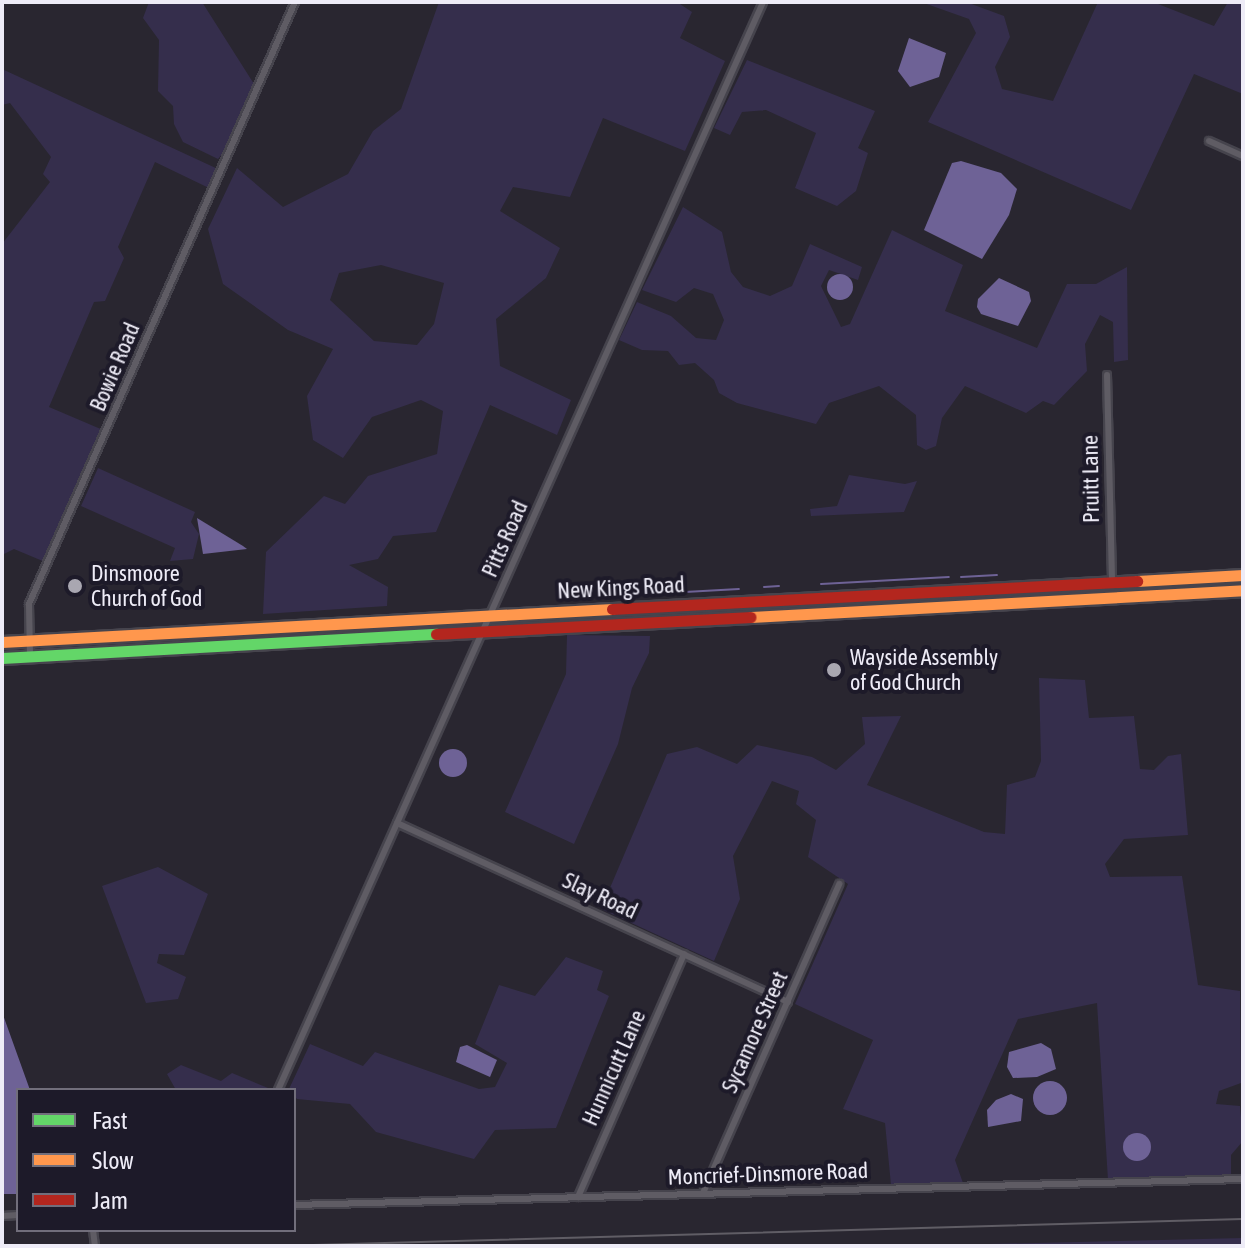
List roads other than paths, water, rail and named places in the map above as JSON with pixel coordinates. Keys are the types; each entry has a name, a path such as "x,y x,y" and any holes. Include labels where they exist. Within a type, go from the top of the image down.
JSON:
{"highway":[{"name":"New Kings Road","path":"2,642 1243,575"},
{"name":"New Kings Road","path":"2,658 1243,590"}],"street":[{"name":"Bowie Road","path":"30,656 29,604 256,97 295,2"},
{"name":"Pitts Road","path":"279,1088 763,2"},
{"path":"1209,141 1243,156"},
{"name":"Pruitt Lane","path":"1107,375 1112,582"},
{"path":"1030,586 1031,602"},
{"path":"758,601 759,617"},
{"path":"253,628 255,644"},
{"name":"Slay Road","path":"397,823 788,1002"},
{"name":"Sycamore Street","path":"703,1193 839,884"},
{"name":"Hunnicutt Lane","path":"578,1197 684,954"},
{"name":"Moncrief-Dinsmore Road","path":"296,1205 1243,1179"}],"waterway":[{"path":"961,577 997,575"},
{"path":"821,584 949,577"},
{"path":"764,587 779,586"},
{"path":"667,593 739,589"}],"railway":[{"path":"277,1246 1243,1219"}],"place":[{"name":"Dinsmoore Church of God","path":"75,586"},
{"name":"Wayside Assembly of God Church","path":"834,670"}]}
